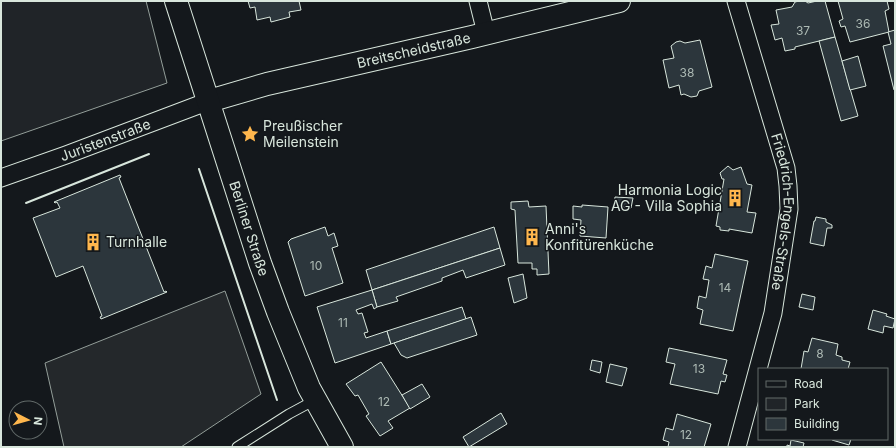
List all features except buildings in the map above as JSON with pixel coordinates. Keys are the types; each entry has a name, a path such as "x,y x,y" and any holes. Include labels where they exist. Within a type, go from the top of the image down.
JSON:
{"main road":[{"name":"Berliner Straße","path":"176,1 263,270 294,352 315,400 342,447"},
{"name":"Breitscheidstraße","path":"209,101 288,79 619,1"}],"street":[{"path":"478,1 486,33"},
{"name":"Friedrich-Engels-Straße","path":"736,1 786,168 788,186 789,209 773,313 758,368"},
{"name":"Juristenstraße","path":"1,178 40,165 209,101"},
{"name":"Friedrich-Engels-Straße","path":"737,447 758,369"}],"lane":[{"path":"237,447 289,414 315,400"}],"green space":[{"path":"1,1 146,1 167,83 1,141"}],"shaded area":[{"path":"225,291 261,394 181,447 64,447 45,363"}],"wall":[{"path":"26,203 149,154"},
{"path":"199,169 277,400"}],"place":[{"name":"Preußischer Meilenstein","path":"250,134"},
{"name":"Harmonia Logic AG - Villa Sophia","path":"735,198"},
{"name":"Anni's Konfitürenküche","path":"532,237"},
{"name":"Turnhalle","path":"93,242"}]}
